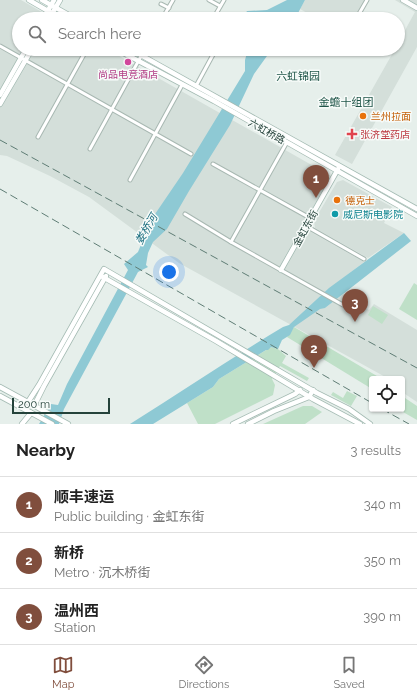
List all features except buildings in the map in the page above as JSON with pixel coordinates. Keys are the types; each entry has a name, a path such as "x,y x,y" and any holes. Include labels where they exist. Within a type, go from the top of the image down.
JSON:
{"street":[{"path":"29,0 50,12 54,0"},
{"path":"42,0 64,12"},
{"path":"53,6 60,0"},
{"path":"166,12 173,0"},
{"path":"209,0 220,6"},
{"path":"217,12 224,0"},
{"path":"360,12 367,0"},
{"path":"403,0 417,8"},
{"path":"162,4 168,8"},
{"path":"0,46 12,53"},
{"path":"18,56 191,154"},
{"path":"0,104 24,56"},
{"path":"0,94 26,56"},
{"path":"38,137 83,56"},
{"name":"六虹桥路","path":"129,56 182,85 215,99"},
{"path":"90,149 142,56"},
{"name":"六虹桥路","path":"142,56 196,86 287,142 417,216"},
{"path":"196,86 212,56"},
{"path":"130,180 182,85"},
{"name":"六虹桥路","path":"246,117 340,165 417,209"},
{"path":"230,242 287,142"},
{"path":"213,164 310,218"},
{"name":"金虹东街","path":"281,270 340,165"},
{"path":"185,214 230,242 344,305"},
{"path":"306,226 364,259"},
{"path":"34,406 102,277 104,269 303,385 348,409 370,424"},
{"path":"102,277 216,341 299,391 360,424"},
{"path":"28,402 39,386 102,277"},
{"path":"234,424 295,394 303,385"},
{"path":"0,387 67,424"},
{"path":"248,424 309,396 313,390"},
{"path":"0,396 52,424"},
{"path":"22,424 31,413"}],"shaded area":[{"path":"0,0 21,0 42,12 12,12 12,56 119,56 331,176 302,227 364,262 320,296 325,308 343,294 369,310 374,304 417,330 417,402 405,394 405,376 384,376 179,263 89,197 50,176 7,156 0,155"},
{"path":"305,0 365,0 358,12 305,12 300,9"},
{"path":"395,0 417,0 417,47 352,164 335,155 391,56 405,56 405,30 415,12"},
{"path":"343,180 392,207 384,223 404,233 368,258 315,228 314,221 337,182"}],"green space":[{"path":"414,283 417,285 417,320 399,309"},
{"path":"373,306 388,315 382,324 368,315"},
{"path":"294,327 377,376 369,376 369,387 287,337"},
{"path":"271,347 278,349 286,356 282,363 309,378 307,381 280,366 272,379 275,385 273,395 215,424 198,424 187,403 213,387 219,379"},
{"path":"347,391 357,396 351,406 331,395 333,392 343,398"},
{"path":"405,398 417,406 417,420 403,412 405,412"},
{"path":"303,406 312,406 322,412 305,424 263,424"}],"water":[{"path":"287,0 305,0 299,12 246,12 267,10"},
{"path":"246,56 267,56 254,74 230,125 167,229 153,242 148,253 146,265 148,267 138,272 64,409 59,424 39,424 51,404 58,405 67,384 128,270 124,264 138,252 151,220 183,173 245,71"},
{"path":"404,233 411,241 325,308 320,309 294,327 290,335 282,340 278,349 271,347 266,350 219,379 213,387 153,424 130,424 244,351 283,327 289,325 329,288"}],"railway":[{"path":"0,140 417,368"},
{"path":"0,189 369,401"},
{"path":"387,412 409,424"}],"place":[{"name":"尚品电竞酒店","path":"128,62"},
{"name":"兰州拉面","path":"363,116"},
{"name":"张济堂药店","path":"352,134"},
{"name":"顺丰速运","path":"316,198"},
{"name":"德克士","path":"337,200"},
{"name":"威尼斯电影院","path":"335,214"},
{"name":"温州西","path":"355,322"},
{"name":"新桥","path":"314,368"}],"district":[{"name":"六虹锦园","path":"298,76"},
{"name":"金蟾十组团","path":"346,102"}],"water label":[{"name":"娄桥河","path":"146,229"}]}
